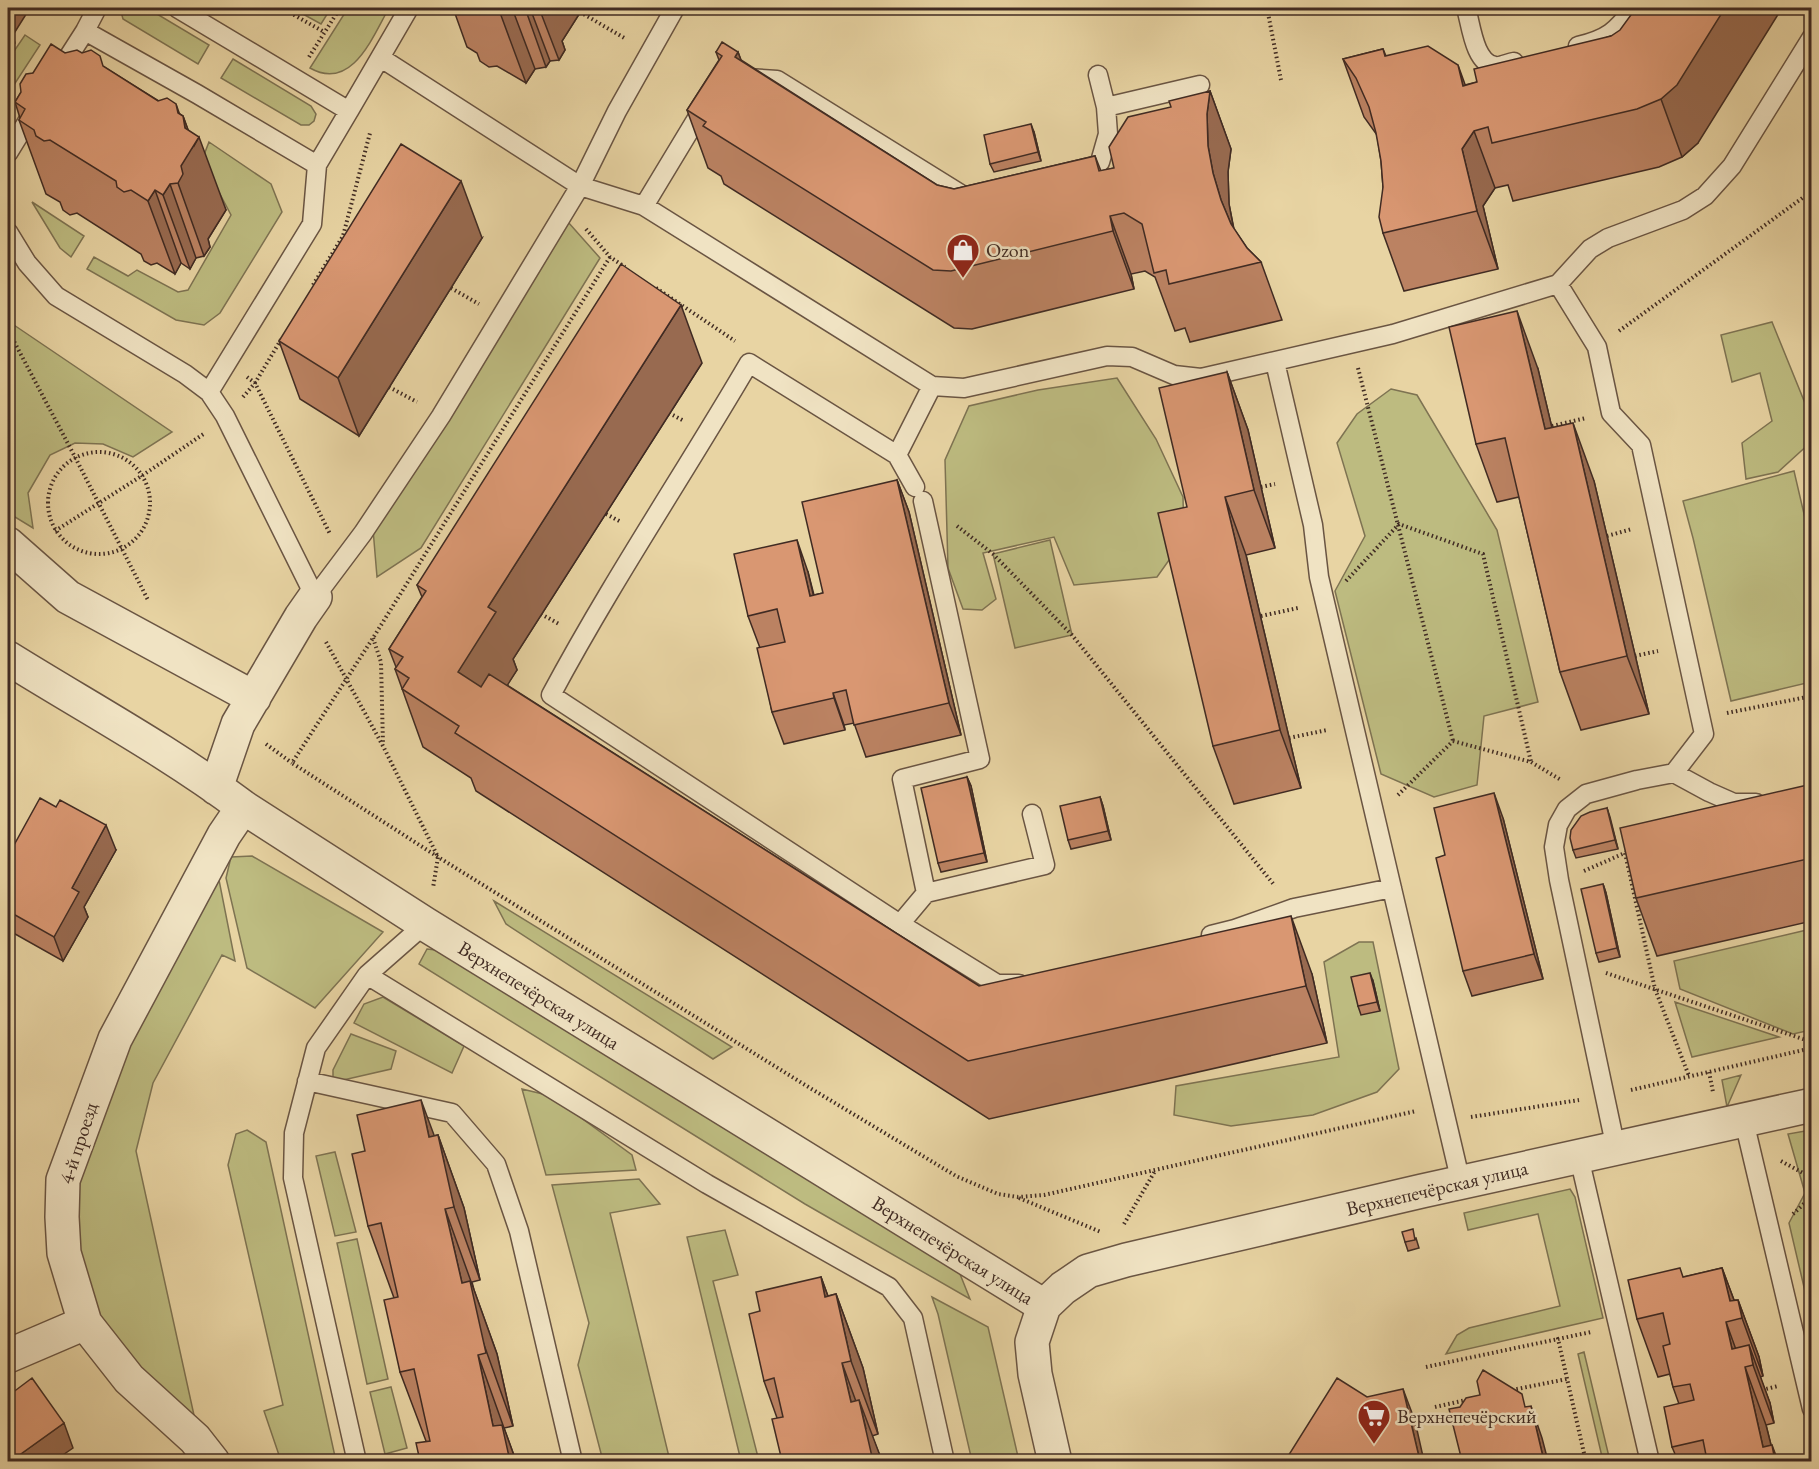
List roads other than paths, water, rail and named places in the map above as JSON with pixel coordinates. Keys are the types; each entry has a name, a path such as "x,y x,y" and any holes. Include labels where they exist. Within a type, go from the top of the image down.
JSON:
{"street":[{"path":"8,544 68,597 254,698"},
{"path":"8,658 216,788 238,724 308,607"},
{"name":"Верхнепечёрская улица","path":"216,788 425,924 1044,1306 1063,1288 1088,1271 1126,1260 1812,1105"},
{"name":"4-й проезд","path":"213,1461 195,1439 129,1379 85,1323 64,1253 63,1180 115,1039 224,835 243,807"},
{"path":"1044,1306 1032,1342 1035,1374 1055,1461"},
{"path":"8,1356 85,1323"}],"lane":[{"path":"8,153 85,31 97,8"},
{"path":"177,8 349,111"},
{"path":"209,392 312,224 316,165 409,8"},
{"path":"308,607 363,533 441,416 580,186 617,111 675,8"},
{"path":"1466,8 1478,52 1485,62 1496,66 1529,58"},
{"path":"1562,50 1595,42 1617,29 1634,8"},
{"path":"85,31 316,165"},
{"path":"381,58 580,186 644,206 932,386 963,388 1107,356 1132,357 1174,375 1202,378 1393,334 1558,284 1590,249 1608,238 1683,210 1705,196 1731,166 1812,37"},
{"path":"1060,183 1082,178 1100,162 1108,134 1106,107 1098,75"},
{"path":"735,84 744,78 777,80 962,195 987,200"},
{"path":"1106,107 1200,85"},
{"path":"644,206 707,101 716,95"},
{"path":"8,232 27,263 56,296 184,374 209,392 225,416 308,607"},
{"path":"1558,284 1597,347 1611,413 1641,445 1704,734 1674,773"},
{"path":"1275,362 1314,525 1324,602 1461,1183"},
{"path":"926,893 902,779 980,759 919,494 897,455 749,363 582,636 551,695 900,924 997,984 1014,985 1037,979"},
{"path":"897,455 932,386"},
{"path":"1616,1149 1559,880 1554,847 1558,825 1567,809 1586,794 1674,773 1734,803 1778,802"},
{"path":"900,924 926,893 1045,865 1032,814"},
{"path":"1192,939 1235,929 1294,909 1392,888"},
{"path":"357,1461 293,1178 294,1133 316,1048 367,975 425,924"},
{"path":"367,975 708,1184 889,1287 913,1318 945,1461"},
{"path":"307,1081 452,1113 496,1164 519,1231 573,1461"},
{"path":"1744,1121 1812,1409"},
{"path":"1579,1157 1650,1461"}],"place":[{"name":"Ozon","path":"963,279"},
{"name":"Верхнепечёрский","path":"1374,1445"}]}
